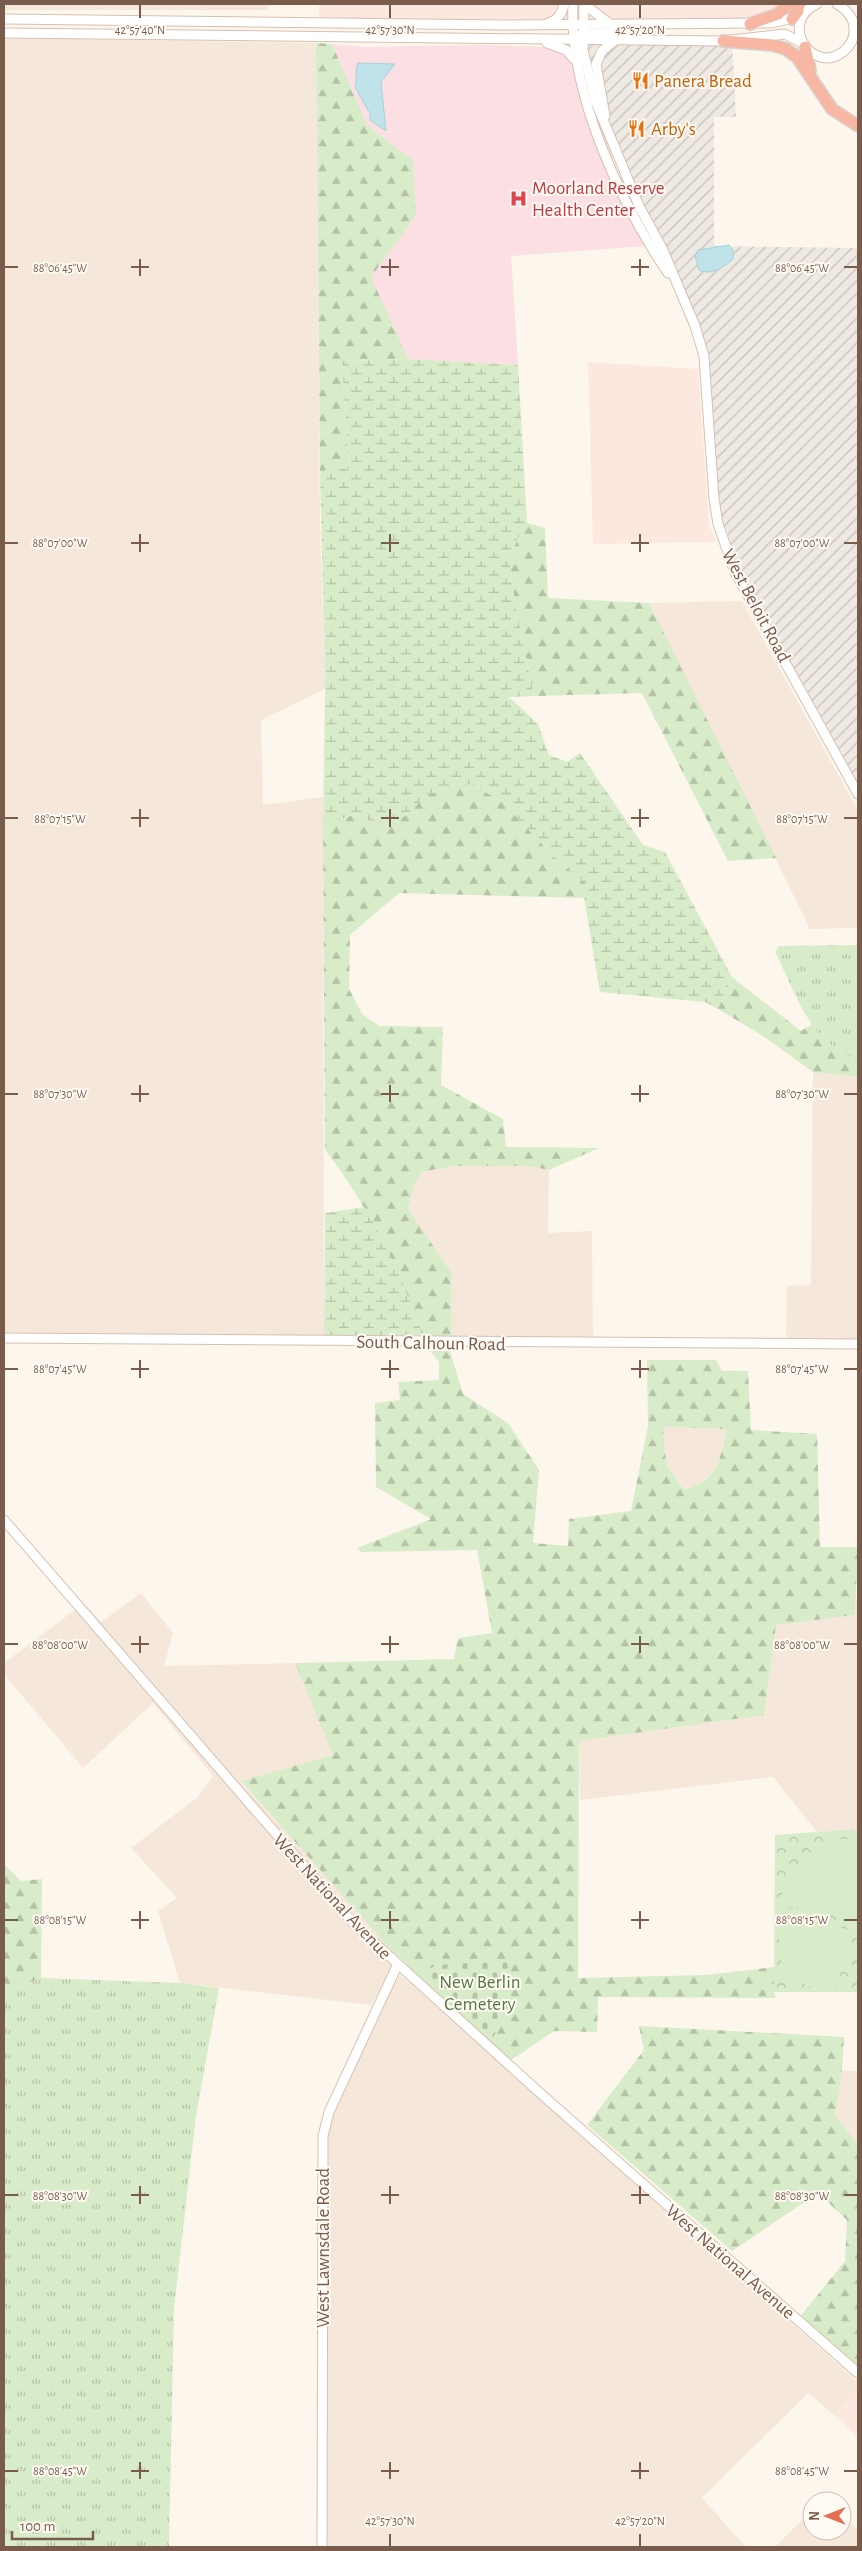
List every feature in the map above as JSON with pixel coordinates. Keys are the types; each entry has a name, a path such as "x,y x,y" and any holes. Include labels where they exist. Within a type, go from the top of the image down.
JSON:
{"highway":[{"path":"750,24 778,14 789,4"},
{"path":"723,41 773,45 786,49 797,57 832,109 858,126"},
{"path":"804,45 814,84"}],"main road":[{"path":"543,25 556,20 564,4"},
{"name":"West Beloit Road","path":"573,4 573,25 580,35 595,100 607,134 638,206 663,250 695,326 704,356 714,499 725,548 735,572 858,794"},
{"path":"584,4 610,24"},
{"name":"West Beloit Road","path":"584,4 576,61 586,102 600,142 641,230 677,286"},
{"path":"580,35 610,24 771,24 817,4"},
{"path":"837,4 854,18 854,32 848,48"},
{"path":"801,11 799,24 804,45"},
{"path":"4,19 573,25 580,35 614,41 723,41 785,34 804,45 811,53 826,58 858,44"},
{"path":"160,21 160,36"},
{"path":"4,33 542,40 624,32 635,24"},
{"path":"542,40 566,50 576,61"},
{"path":"607,134 596,64 602,51 614,41"},
{"name":"South Calhoun Road","path":"4,1338 858,1344"},
{"name":"West National Avenue","path":"4,1520 339,1907 397,1966 858,2373"},
{"name":"West Lawnsdale Road","path":"322,2547 323,2136 329,2112 397,1966"}],"shaded area":[{"path":"4,4 268,4 267,10 4,10"},
{"path":"319,4 789,4 750,24 319,23"},
{"path":"4,38 316,43 320,525 325,689 261,720 263,805 323,797 324,1335 4,1335"},
{"path":"573,41 732,42 736,117 714,117 714,246 858,248 858,794 725,548 728,532 718,524 704,356 659,252 643,223 598,125"},
{"name":"Moorland Reserve Health Center","path":"332,44 362,47 483,45 545,47 561,50 569,57 597,148 645,246 511,256 518,365 408,359 370,277 416,216 413,160 367,125"},
{"path":"588,362 698,369 709,524 716,542 593,544"},
{"path":"742,601 858,810 858,928 810,929 649,603"},
{"path":"813,1072 858,1077 858,1339 788,1340 786,1334 787,1286 811,1285"},
{"path":"453,1166 528,1166 549,1170 548,1233 592,1231 593,1337 451,1337 451,1272 408,1210 414,1184 421,1172"},
{"path":"663,1427 727,1429 717,1468 700,1484 684,1490 666,1463"},
{"path":"858,1578 858,1829 817,1832 773,1777 580,1800 579,1741 764,1715 776,1625 855,1615"},
{"path":"141,1593 173,1633 164,1666 295,1663 334,1755 241,1782 400,1958 371,2005 180,1983 158,1911 177,1898 131,1848 198,1797 213,1776 153,1703 83,1768 4,1674 4,1663 84,1603 101,1622"},
{"path":"401,1975 858,2382 858,2386 834,2415 808,2393 702,2498 746,2547 324,2547 323,2190 328,2122 396,1976"},
{"path":"842,2071 858,2071 858,2145 835,2115"},
{"path":"858,2386 858,2437 834,2415"},
{"path":"802,2520 802,2541 852,2541 852,2524 858,2530 858,2547 775,2547"}],"green space":[{"path":"316,43 332,44 367,125 413,160 416,216 371,277 408,359 342,361 349,469 320,471"},
{"path":"408,359 518,365 527,523 509,555 515,604 534,696 509,697 538,724 549,755 567,762 580,753 643,845 665,852 732,977 718,1009 705,1002 600,992 584,898 588,885 553,856 503,802 471,784 455,786 426,795 406,816 372,822 356,813 323,827 325,689 320,471 349,468 342,361"},
{"path":"527,523 545,528 548,598 649,603 776,858 728,861 642,693 534,696 515,604 509,555"},
{"path":"471,784 503,802 553,856 588,885 584,898 399,893 350,935 349,989 362,1014 379,1026 443,1027 441,1085 503,1119 506,1147 599,1148 549,1170 528,1166 453,1166 421,1172 414,1184 408,1209 451,1272 451,1337 422,1335 403,1286 369,1216 341,1171 325,1150 323,827 357,813 372,822 406,816 426,795 455,786"},
{"path":"858,945 858,1059 842,1053 828,1043 816,1030 806,1016 775,952 779,946"},
{"path":"732,977 801,1031 812,1024 837,1050 858,1059 858,1077 813,1072 760,1034 718,1009"},
{"path":"365,1207 400,1275 422,1335 324,1335 325,1213"},
{"path":"430,1351 450,1351 463,1394 508,1423 539,1470 533,1543 568,1546 569,1519 631,1511 648,1426 647,1360 716,1360 722,1371 748,1371 751,1430 817,1434 820,1547 858,1547 855,1615 776,1625 764,1715 579,1741 578,1978 706,1975 774,1967 774,1992 776,1998 598,1997 597,2032 554,2031 510,2061 490,2042 509,2012 439,1965 416,1974 385,1943 241,1781 333,1755 295,1663 454,1659 458,1638 492,1633 477,1550 361,1552 357,1548 431,1519 376,1487 375,1403 400,1400 398,1382 439,1380 439,1362","holes":["663,1427 727,1429 716,1467 711,1474 696,1486 684,1490 666,1463"]},
{"path":"858,1829 858,1992 774,1992 775,1835"},
{"path":"838,1839 858,1839 858,1916 855,1919 778,1904 788,1880 799,1863 815,1851"},
{"path":"4,1864 21,1881 42,1879 41,1978 4,1993"},
{"path":"781,1913 851,1930 853,1934 850,1949 833,1992 801,1983 784,1968 779,1946"},
{"name":"New Berlin Cemetery","path":"510,1960 509,2012 490,2042 416,1974 439,1965"},
{"path":"41,1978 180,1983 219,1988 196,2116 174,2309 169,2547 4,2547 4,1993"},
{"path":"639,2026 844,2037 842,2071 835,2115 858,2145 858,2369 800,2317 845,2261 847,2220 818,2193 732,2251 587,2125 644,2050"}],"water":[{"path":"358,63 395,64 381,82 386,131 370,120 370,114 355,87"},
{"path":"729,245 733,250 733,259 730,262 722,268 712,271 703,272 699,270 695,256 698,250"}],"place":[{"name":"Panera Bread","path":"640,80"},
{"name":"Arby's","path":"637,128"},
{"name":"Moorland Reserve Health Center","path":"518,198"}]}
